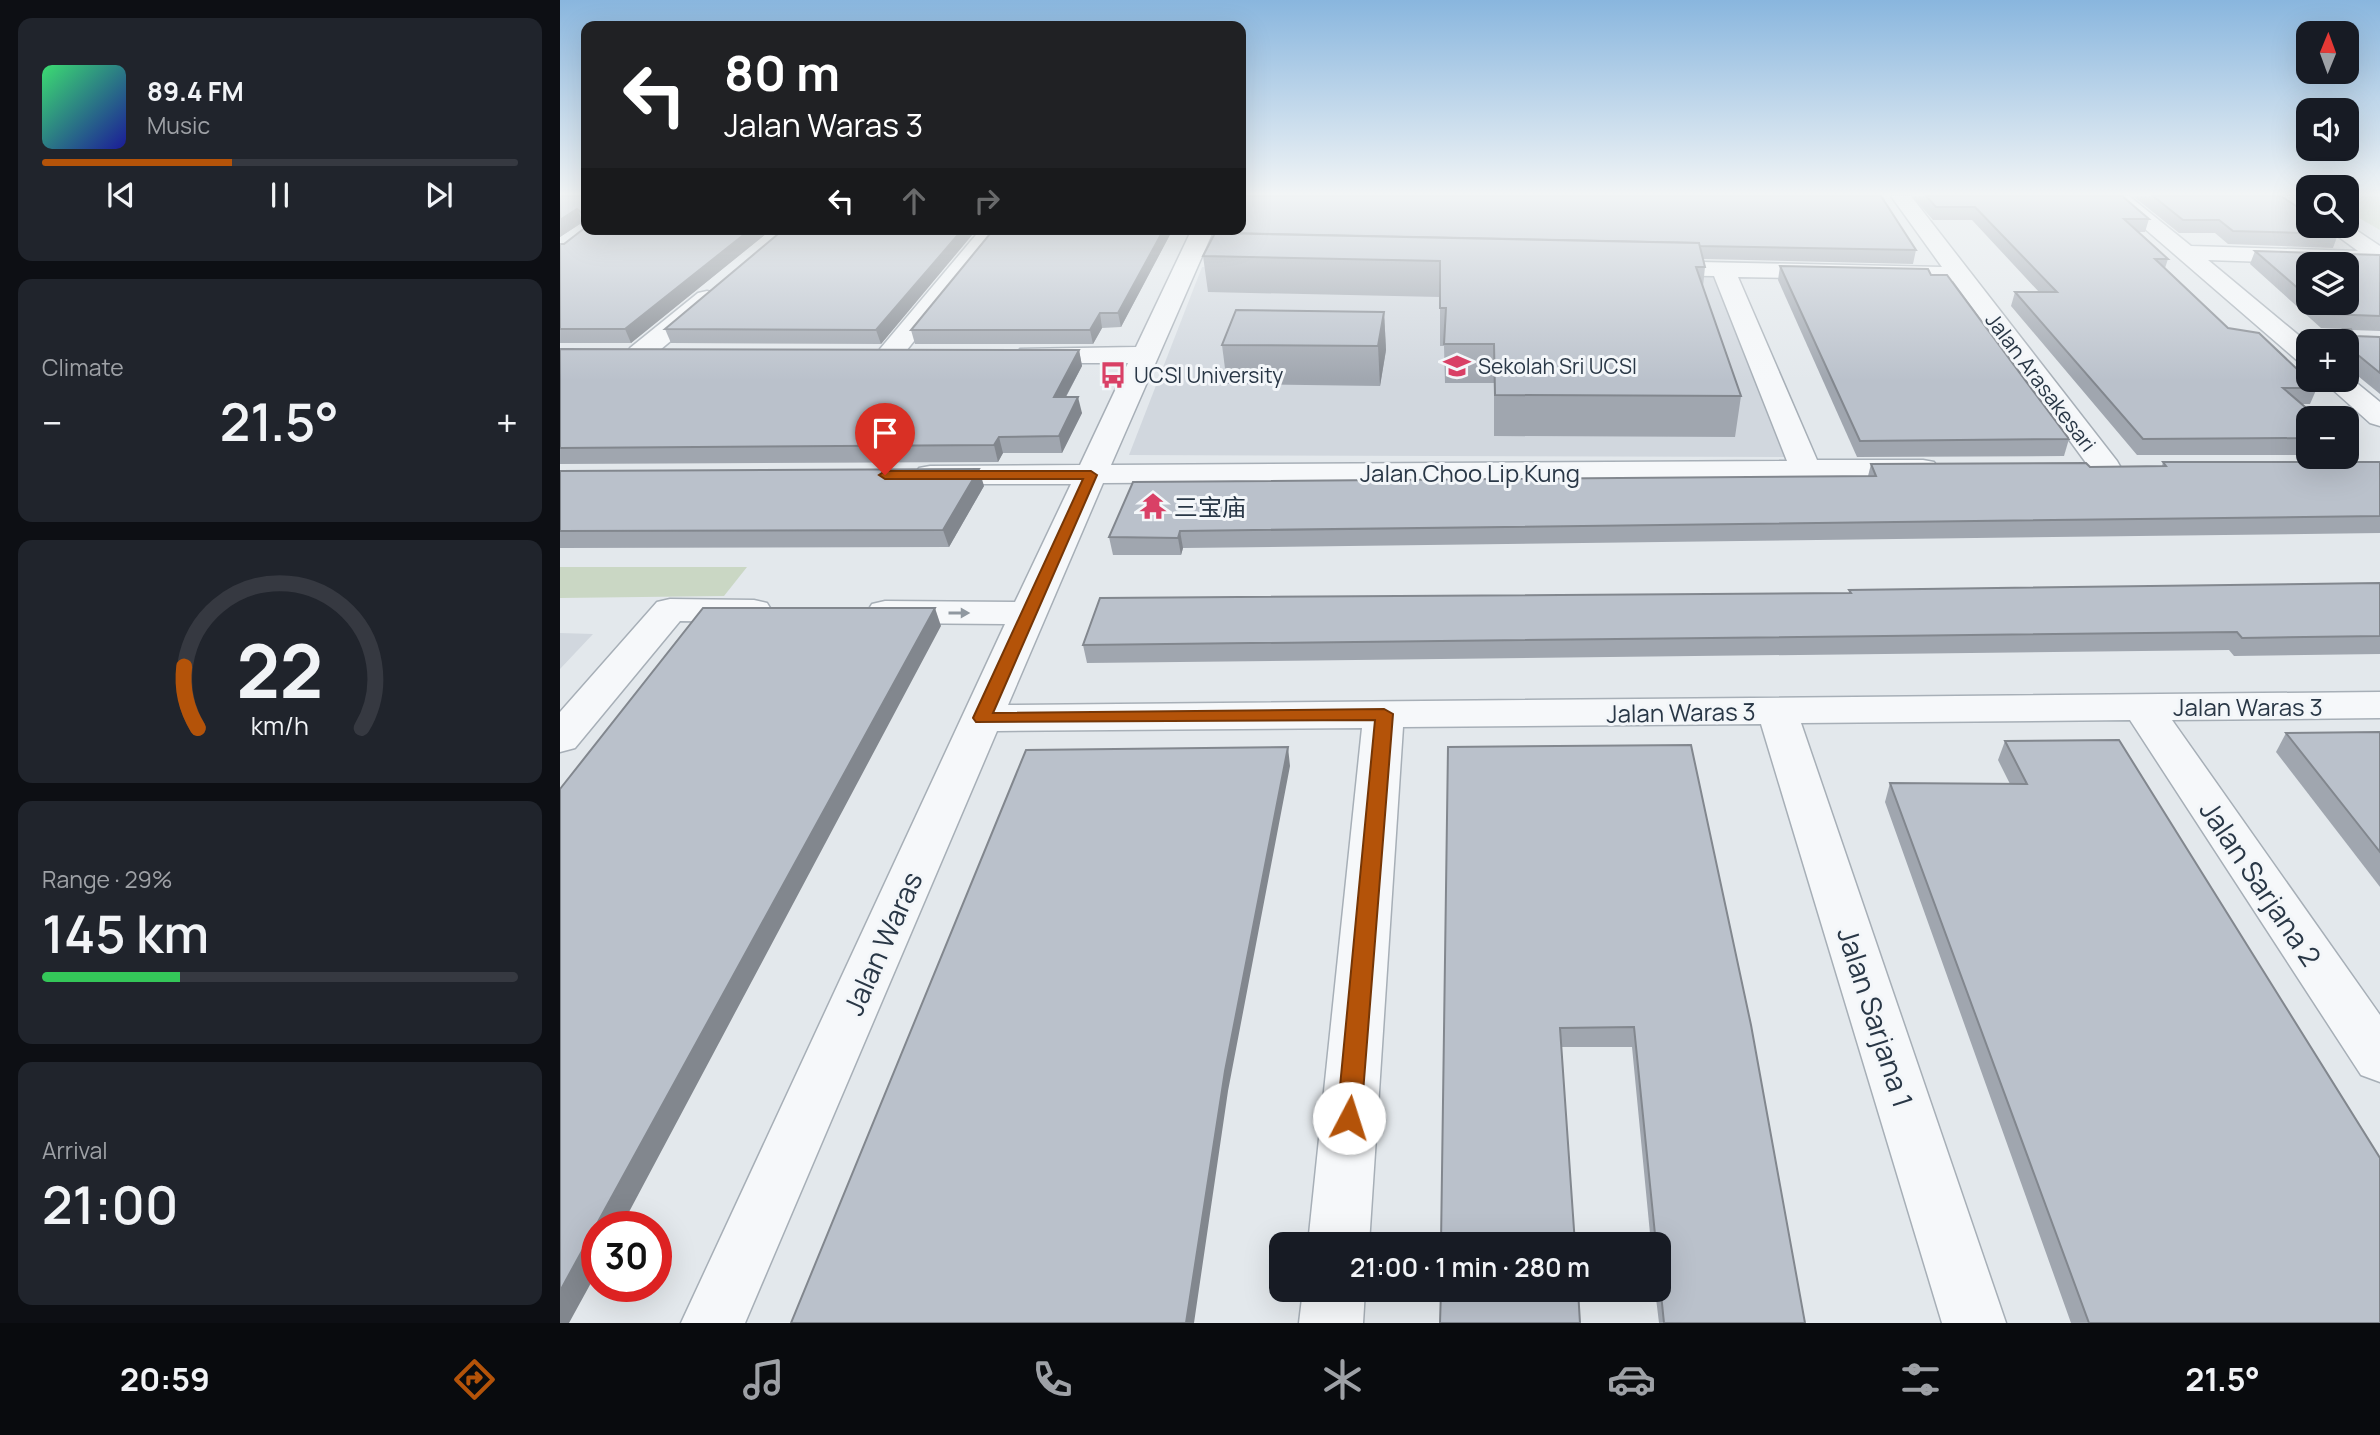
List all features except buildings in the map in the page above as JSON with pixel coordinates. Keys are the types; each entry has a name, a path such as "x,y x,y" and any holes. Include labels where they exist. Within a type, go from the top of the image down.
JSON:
{"street":[{"path":"916,355 877,355 967,258"},
{"name":"Jalan Waras","path":"713,1323 1051,562 1146,355 1204,258"},
{"name":"Jalan Arasakesari","path":"1946,258 2119,468 2065,468"},
{"path":"2191,258 2287,338 2296,341"},
{"path":"1625,267 1960,274"},
{"path":"1723,270 1805,470"},
{"path":"677,355 626,354 721,287"},
{"path":"1000,355 1146,355"},
{"path":"2351,392 2380,416"},
{"name":"Jalan Choo Lip Kung","path":"898,475 1954,469"},
{"path":"560,738 670,610 792,611"},
{"path":"846,612 1029,613"},
{"name":"Jalan Waras 3","path":"982,718 2380,705"},
{"name":"Jalan Sarjana 2","path":"2142,707 2374,1042"},
{"name":"Jalan Sarjana 1","path":"1777,711 1974,1323"},
{"path":"1339,1232 1384,714"},
{"path":"1331,1323 1333,1302"}],"shaded area":[{"name":"Sekolah Sri UCSI","path":"1202,267 1715,276 1785,457 1129,455"},
{"path":"560,633 593,634 560,669"}],"green space":[{"path":"560,567 747,567 724,596 560,598"}],"place":[{"name":"Sekolah Sri UCSI","path":"1457,366"},
{"name":"UCSI University","path":"1113,375"},
{"name":"三宝庙","path":"1153,506"}],"route":[{"path":"885,475 1091,475 982,718 1384,714 1349,1118"}]}
